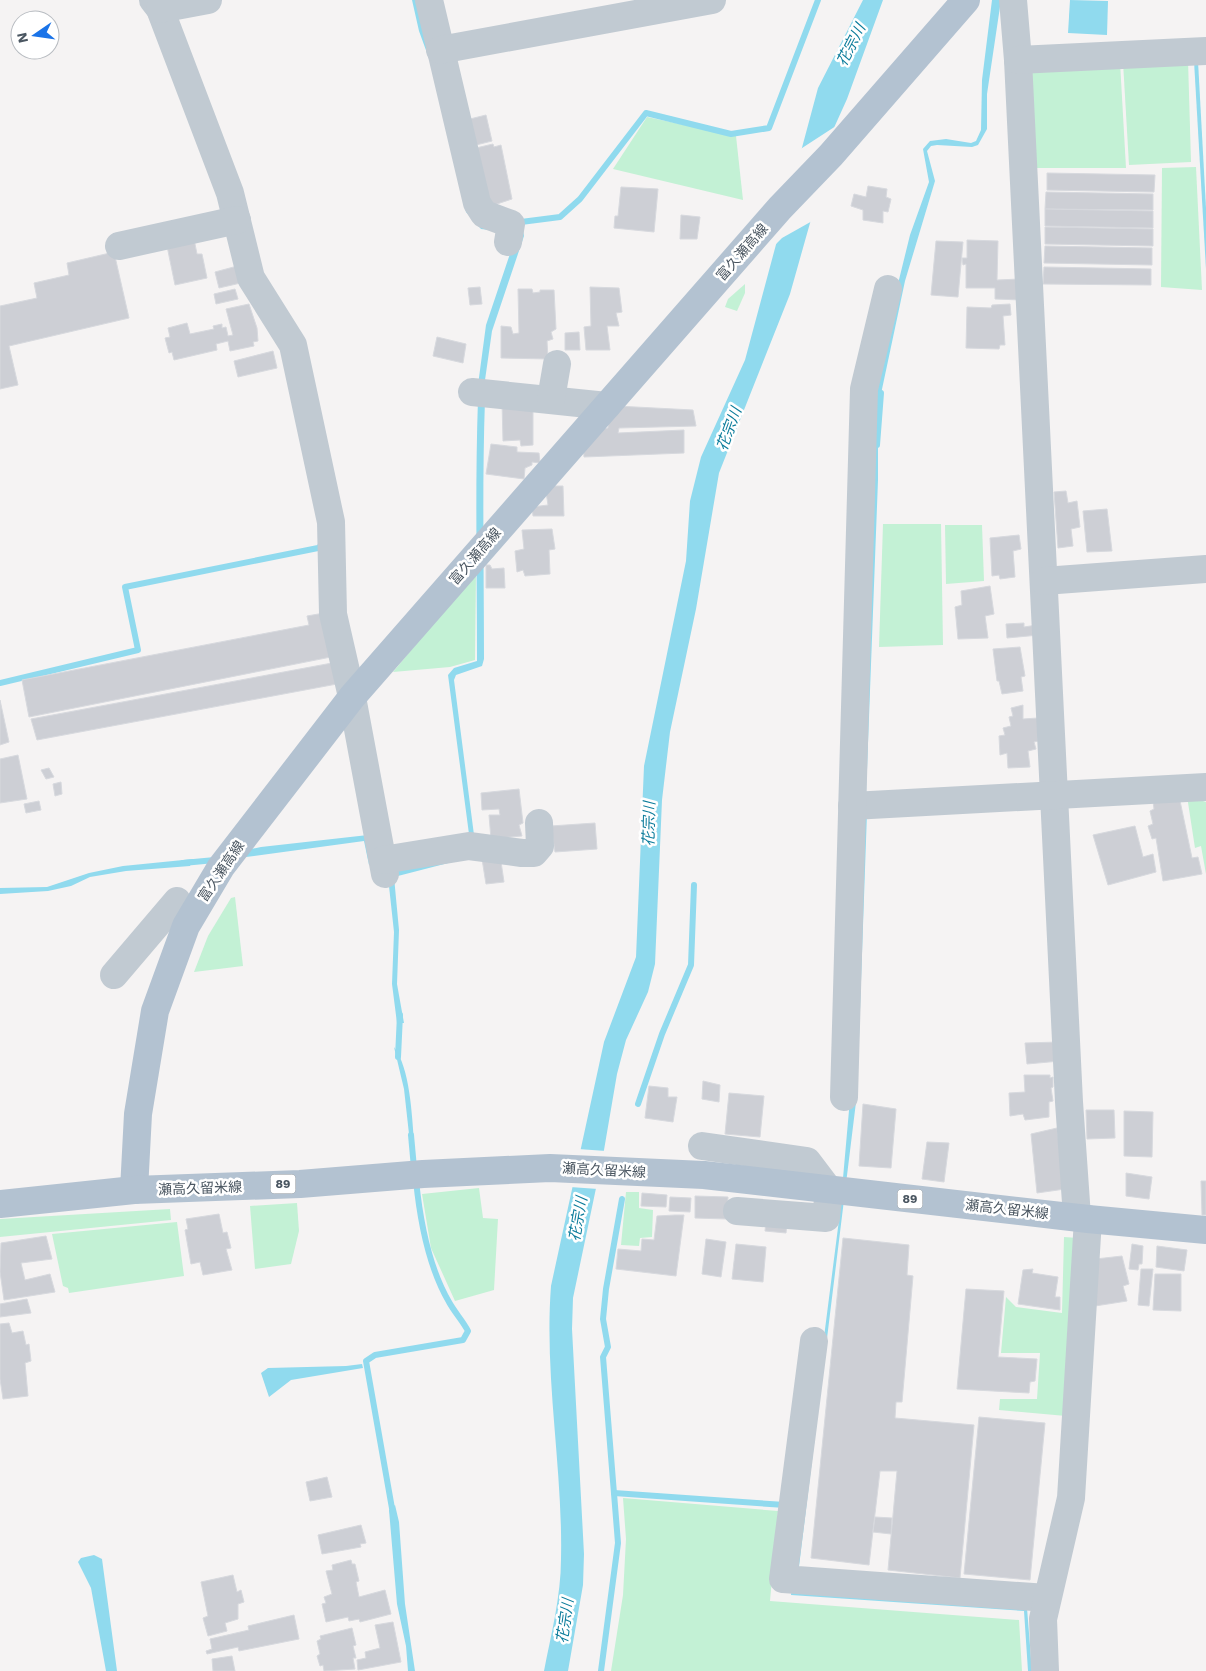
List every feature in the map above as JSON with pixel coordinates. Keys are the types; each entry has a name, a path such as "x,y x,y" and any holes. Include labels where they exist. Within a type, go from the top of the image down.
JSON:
{"main road":[{"name":"富久瀬高線","path":"134,1190 138,1114 155,1011 186,926 221,867 352,697 780,208 832,155 966,0"},
{"name":"瀬高久留米線","path":"0,1204 134,1190 300,1184 423,1174 567,1169 704,1175 1082,1218 1206,1230"}],"street":[{"path":"208,0 157,4 230,193 251,278 294,345 331,522 333,614 352,697 384,867 469,846 534,853 540,846 539,823"},
{"path":"429,0 477,204 484,214 511,224 508,242"},
{"path":"440,50 712,0"},
{"path":"1013,0 1018,60 1055,794 1082,1218 1071,1498 1043,1619 1045,1671"},
{"path":"1018,60 1206,51"},
{"path":"119,246 237,220"},
{"path":"844,1097 864,389 888,289"},
{"path":"551,399 557,364"},
{"path":"472,392 607,406"},
{"path":"1044,581 1206,569"},
{"path":"852,806 1206,786"},
{"path":"114,975 177,901"},
{"path":"702,1146 807,1161 829,1190 826,1218 738,1211"},
{"path":"814,1341 783,1579 1047,1598"}],"green space":[{"path":"1188,60 1191,162 1129,165 1123,62"},
{"path":"1120,62 1126,168 1036,168 1027,77 1039,67"},
{"path":"647,117 736,136 743,200 613,169"},
{"path":"1196,167 1202,290 1161,287 1162,168"},
{"path":"745,284 745,293 737,311 725,307 728,299"},
{"path":"883,524 941,524 943,645 879,647"},
{"path":"945,525 982,525 984,581 946,584"},
{"path":"476,572 475,660 450,667 393,672"},
{"path":"1187,796 1206,802 1206,874 1201,846 1195,848"},
{"path":"235,897 243,966 194,972 208,936 231,898"},
{"path":"479,1188 483,1218 498,1219 494,1290 455,1301 431,1248 422,1194"},
{"path":"626,1192 639,1192 639,1208 653,1210 652,1237 640,1238 639,1246 621,1245"},
{"path":"297,1203 299,1231 291,1264 255,1269 250,1206"},
{"path":"170,1209 171,1220 0,1237 0,1219"},
{"path":"177,1222 184,1276 69,1293 68,1288 63,1286 52,1234"},
{"path":"1064,1237 1078,1238 1066,1416 999,1410 1000,1399 1037,1399 1040,1353 1001,1353 1006,1297 1016,1307 1062,1313"},
{"path":"623,1498 778,1511 770,1601 1019,1620 1022,1671 611,1671 623,1595 626,1539"}],"water":[{"path":"412,0 420,0 473,212 522,225 524,236 492,331 484,387 478,385 486,325 517,233 481,229 466,212 431,64 419,31"},
{"name":"花宗川","path":"863,0 883,0 847,99 833,130 821,184 790,294 719,473 696,609 670,732 662,800 655,964 648,992 626,1040 617,1074 604,1150 573,1298 572,1329 584,1554 583,1585 568,1671 544,1671 561,1573 561,1525 550,1354 551,1286 604,1042 636,957 644,766 686,561 690,501 701,457 745,360 818,88"},
{"path":"992,0 1001,0 987,94 987,129 978,145 972,147 937,145 931,146 927,151 935,181 905,281 878,408 878,480 866,796 874,404 894,300 910,235 929,182 923,149 930,141 946,139 971,143 976,141 981,130 982,80"},
{"path":"1070,0 1108,1 1107,35 1068,33"},
{"path":"1194,61 1198,61 1206,208 1206,269"},
{"path":"478,399 485,399 483,497 484,659 482,666 456,675 454,680 474,835 469,834 448,675 454,668 477,661 476,496"},
{"path":"867,813 857,1094 796,1591 1027,1608 1032,1671 1028,1671 1024,1611 791,1595 840,1212 850,1099 861,815"},
{"path":"368,835 369,865 364,841 246,857 227,854 261,847"},
{"path":"193,859 190,866 126,871 90,877 71,886 48,891 0,894 0,888 47,887 89,873 123,866"},
{"path":"456,861 394,877 399,930 397,984 404,1023 397,1023 392,984 394,932 389,871"},
{"path":"394,1047 404,1067 407,1079 414,1141 410,1143 404,1089"},
{"path":"362,1364 363,1368 291,1380 269,1397 261,1373 268,1368"},
{"path":"395,1505 399,1522 405,1604 415,1671 408,1671 406,1646 397,1604 389,1510"},
{"path":"94,1555 102,1559 117,1671 106,1671 91,1588 78,1562 81,1558"}],"pier":[{"path":"839,124 814,220 782,238 772,248 799,150"},
{"path":"578,1149 606,1151 598,1189 570,1187"}],"building":[{"path":"486,115 492,141 472,146 466,120"},
{"path":"493,144 494,147 501,145 512,199 488,207 476,148"},
{"path":"1047,173 1155,175 1154,192 1047,190"},
{"path":"868,186 887,189 886,197 891,199 888,212 883,211 883,223 863,220 863,210 851,206 854,194 866,197"},
{"path":"621,187 658,189 654,232 614,228 615,216 618,216"},
{"path":"1046,192 1153,194 1153,210 1045,209"},
{"path":"1045,209 1153,211 1153,228 1045,226"},
{"path":"681,215 700,217 697,239 680,239"},
{"path":"1045,227 1153,229 1153,246 1045,244"},
{"path":"194,239 197,254 202,254 207,278 175,285 167,246"},
{"path":"967,240 998,241 997,280 1020,279 1021,300 995,299 995,288 966,288 966,264 963,265 962,258 967,258"},
{"path":"936,241 963,242 958,297 931,295"},
{"path":"1045,246 1152,248 1152,265 1044,263"},
{"path":"114,252 129,318 9,346 18,385 0,389 0,306 37,298 34,283 69,275 67,263"},
{"path":"241,265 245,282 219,288 215,272"},
{"path":"1044,267 1151,269 1151,285 1043,284"},
{"path":"480,287 482,304 470,305 468,288"},
{"path":"590,287 619,288 622,312 616,313 619,326 607,326 610,350 586,350 584,327 591,326"},
{"path":"235,289 238,299 216,304 214,294"},
{"path":"518,289 532,289 533,293 540,292 540,290 554,290 556,329 551,332 553,339 547,341 548,359 501,358 501,326 511,327 513,334 519,333"},
{"path":"249,304 257,328 258,341 253,342 254,346 230,351 228,341 216,344 217,350 174,360 172,352 169,353 165,338 170,337 168,328 187,323 190,334 214,329 213,326 222,324 222,328 226,327 228,336 233,335 226,309"},
{"path":"1010,304 1011,315 1003,316 1005,345 1000,345 999,349 966,348 967,307 991,308 992,305"},
{"path":"579,332 580,350 565,350 565,333"},
{"path":"437,337 466,344 463,363 433,356"},
{"path":"273,351 277,368 238,377 234,361"},
{"path":"502,402 533,403 533,445 521,446 520,440 503,441"},
{"path":"616,406 693,410 696,426 619,428 618,433 684,430 684,453 584,457 583,443 594,430 608,428 609,415"},
{"path":"491,444 517,447 517,452 539,453 540,463 532,462 532,465 525,468 524,479 486,474"},
{"path":"550,486 563,486 564,516 533,516 532,507 548,505 546,492 550,491"},
{"path":"1066,491 1068,503 1077,501 1080,527 1071,529 1073,546 1058,548 1054,492"},
{"path":"1107,509 1112,551 1087,552 1083,511"},
{"path":"552,529 555,549 549,550 550,574 525,576 523,570 517,572 515,551 524,549 522,530"},
{"path":"1019,535 1021,549 1013,551 1015,577 1000,579 999,575 992,576 990,538"},
{"path":"486,565 490,565 492,569 504,568 505,588 486,588"},
{"path":"990,586 994,614 985,616 988,638 958,639 955,607 962,605 961,591"},
{"path":"324,613 331,657 29,717 22,680 309,625 307,616"},
{"path":"1024,623 1024,627 1037,625 1039,635 1007,638 1006,624"},
{"path":"1020,647 1025,676 1021,677 1023,691 1002,694 999,681 997,681 993,649"},
{"path":"332,663 337,684 37,740 31,719"},
{"path":"0,700 9,742 0,745"},
{"path":"1023,705 1023,719 1038,718 1038,741 1034,742 1036,749 1028,751 1030,767 1008,768 1007,753 1000,755 999,736 1005,735 1003,728 1011,726 1009,717 1013,716 1011,708"},
{"path":"18,755 27,799 0,803 0,759"},
{"path":"49,768 54,777 46,779 41,770"},
{"path":"61,782 62,794 55,796 53,784"},
{"path":"519,789 523,823 519,825 522,836 491,839 489,815 500,815 499,809 482,810 481,793"},
{"path":"1179,796 1192,858 1198,857 1202,874 1163,881 1156,838 1152,839 1148,826 1153,824 1150,811 1154,809 1153,801"},
{"path":"39,801 41,810 26,813 24,804"},
{"path":"595,823 597,849 555,852 551,826"},
{"path":"1135,826 1143,857 1153,854 1156,872 1108,885 1093,835"},
{"path":"500,855 504,882 486,884 482,859"},
{"path":"1059,1042 1060,1061 1027,1064 1025,1043"},
{"path":"1024,1075 1050,1075 1050,1078 1053,1077 1053,1087 1051,1088 1053,1101 1049,1102 1049,1117 1025,1120 1023,1114 1010,1116 1009,1093 1025,1092"},
{"path":"703,1081 720,1085 719,1102 702,1099"},
{"path":"649,1086 668,1088 668,1097 677,1097 673,1122 645,1118"},
{"path":"729,1093 764,1096 760,1137 725,1134"},
{"path":"863,1104 896,1109 891,1168 859,1166"},
{"path":"1086,1110 1114,1110 1115,1138 1087,1139"},
{"path":"1124,1111 1153,1112 1152,1157 1124,1156"},
{"path":"1057,1128 1065,1189 1037,1193 1031,1134"},
{"path":"927,1142 949,1143 944,1182 922,1179"},
{"path":"1126,1173 1152,1177 1149,1199 1126,1196"},
{"path":"1201,1181 1206,1181 1206,1215 1202,1215"},
{"path":"642,1193 667,1195 666,1207 641,1206"},
{"path":"695,1196 728,1197 727,1219 695,1218"},
{"path":"670,1197 691,1198 690,1212 669,1211"},
{"path":"768,1203 789,1205 786,1233 765,1231"},
{"path":"219,1214 223,1233 227,1232 231,1248 226,1249 232,1270 203,1275 200,1262 191,1264 185,1230 188,1229 186,1219"},
{"path":"684,1215 676,1276 616,1269 618,1249 641,1251 642,1239 654,1240 657,1216"},
{"path":"46,1236 52,1259 21,1263 25,1280 50,1274 55,1292 4,1300 0,1272 1,1243"},
{"path":"843,1238 909,1245 907,1275 913,1276 902,1402 896,1402 895,1418 974,1425 960,1578 888,1570 897,1471 880,1471 869,1565 811,1558"},
{"path":"706,1239 726,1242 721,1277 702,1274"},
{"path":"736,1244 766,1247 763,1282 732,1279"},
{"path":"1132,1244 1143,1246 1142,1264 1139,1264 1138,1270 1129,1269"},
{"path":"1157,1246 1187,1250 1184,1271 1156,1267"},
{"path":"1122,1256 1129,1284 1123,1286 1127,1301 1095,1306 1087,1260"},
{"path":"1033,1269 1032,1273 1058,1277 1055,1297 1060,1297 1060,1310 1018,1304 1023,1270"},
{"path":"1141,1269 1153,1269 1149,1306 1138,1305"},
{"path":"1155,1274 1181,1274 1181,1311 1153,1310"},
{"path":"966,1289 1004,1291 998,1357 1037,1359 1035,1381 1030,1382 1029,1393 957,1389"},
{"path":"27,1299 31,1313 0,1317 0,1304"},
{"path":"9,1323 12,1333 23,1331 26,1345 29,1344 31,1361 25,1363 28,1396 3,1399 0,1379 0,1324"},
{"path":"979,1417 1045,1423 1030,1580 964,1574"},
{"path":"327,1477 332,1497 310,1501 306,1482"},
{"path":"875,1517 892,1518 891,1534 873,1532"},
{"path":"361,1525 366,1543 360,1544 361,1547 322,1554 318,1535"},
{"path":"351,1560 352,1564 355,1564 359,1581 356,1582 359,1597 385,1590 391,1614 360,1622 359,1619 349,1621 348,1617 326,1622 322,1604 326,1603 324,1597 332,1594 326,1571 333,1570 332,1565"},
{"path":"233,1575 237,1592 241,1590 244,1602 238,1604 238,1619 225,1623 227,1631 208,1636 203,1618 208,1616 201,1582"},
{"path":"294,1615 299,1639 239,1651 238,1647 207,1654 206,1651 212,1649 210,1639 249,1630 248,1626"},
{"path":"393,1622 401,1662 358,1670 357,1660 366,1658 365,1652 380,1648 375,1625"},
{"path":"352,1628 356,1645 353,1646 356,1658 353,1658 355,1669 324,1671 323,1665 320,1666 317,1656 320,1654 317,1641 321,1639 320,1636"},
{"path":"232,1656 235,1671 213,1671 212,1659"}],"waterway":[{"path":"520,226 521,222 560,217 580,199 646,113 731,134 769,128 818,0"},
{"path":"877,445 881,393"},
{"path":"0,683 138,650 125,587 318,548 324,543"},
{"path":"183,863 215,860"},
{"path":"638,1104 662,1034 691,965 694,885"},
{"path":"398,1057 400,1015"},
{"path":"411,1135 414,1168"},
{"path":"393,1514 366,1361 375,1355 463,1340 468,1331 449,1302 430,1258 420,1211 416,1180"},
{"path":"601,1671 618,1543 603,1357 608,1347 603,1319 606,1289 622,1199"},
{"path":"614,1493 785,1505"}]}
